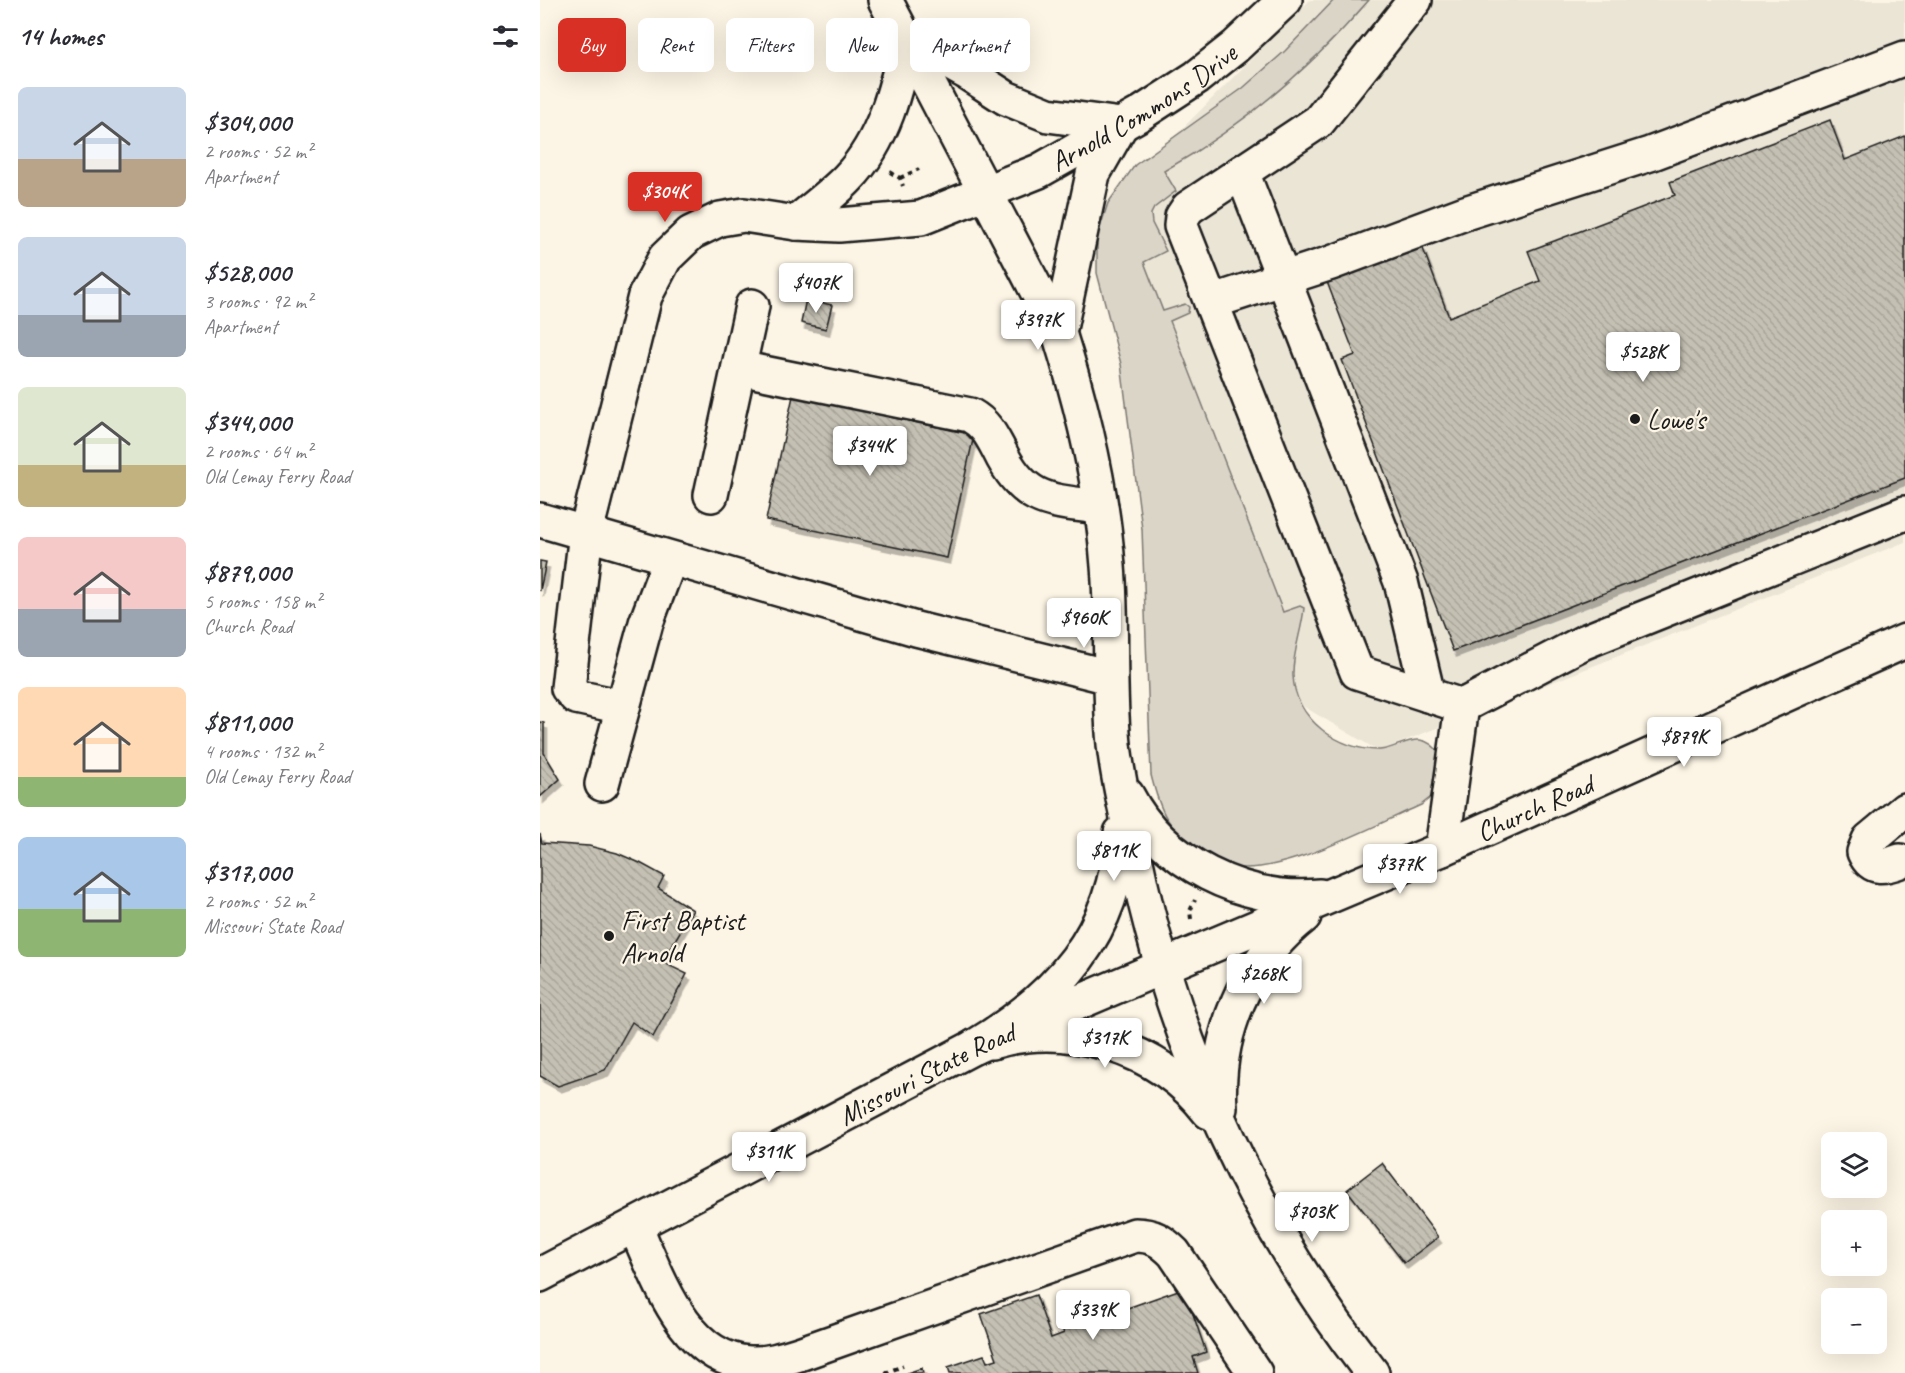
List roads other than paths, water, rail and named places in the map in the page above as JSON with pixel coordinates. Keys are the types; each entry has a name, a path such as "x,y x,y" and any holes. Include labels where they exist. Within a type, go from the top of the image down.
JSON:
{"main road":[{"path":"885,0 1059,333 1089,440 1101,507 1108,568 1114,744 1120,783 1138,874 1162,968 1190,1049 1223,1130 1251,1190 1295,1265 1372,1373"},
{"name":"Arnold Commons Drive","path":"623,707 576,697 568,688 586,532 645,296 665,258 691,233 720,219 744,215 796,223 839,225 921,218 1039,171 1121,125 1197,76 1235,47 1285,0"},
{"path":"1415,0 1319,121 1188,208 1182,217 1181,226 1357,672 1462,706 1584,642 1905,513"},
{"path":"907,39 966,72 1006,98 1048,115 1121,125 1094,174 1059,333"},
{"path":"796,223 848,178 866,157 895,94 907,39"},
{"path":"1211,302 1331,263 1466,213 1650,154 1905,58"},
{"path":"1242,172 1281,278 1401,582 1428,695"},
{"path":"711,495 752,306"},
{"path":"739,368 970,415 986,426 1008,470 1021,486 1048,501 1101,507"},
{"path":"540,520 916,629 1110,677"},
{"path":"602,784 646,624 670,558"},
{"name":"Church Road","path":"1162,968 1442,849 1905,641"},
{"path":"1442,849 1462,706"},
{"path":"1120,783 1132,806 1148,826 1167,845 1207,873 1259,892 1284,897 1337,895"},
{"path":"974,1047 1028,1012 1052,990 1073,966 1090,938 1104,910 1114,879 1120,848 1120,783"},
{"path":"1900,861 1880,867 1872,864 1864,852 1869,840 1905,810"},
{"path":"1223,1130 1220,1080 1222,1054 1227,1030 1239,998 1260,961 1277,941 1315,908 1337,895"},
{"name":"Missouri State Road","path":"540,1275 974,1047 1162,968"},
{"path":"974,1047 1008,1037 1043,1034 1079,1036 1113,1045 1146,1059 1176,1078 1202,1102 1223,1130"},
{"path":"635,1226 658,1276 694,1337 719,1356 748,1363 770,1362 799,1354 1136,1234 1148,1235 1165,1244 1174,1253 1255,1373"}],"place":[{"name":"Lowe's","path":"1635,419"},
{"name":"First Baptist Arnold","path":"609,936"}]}
